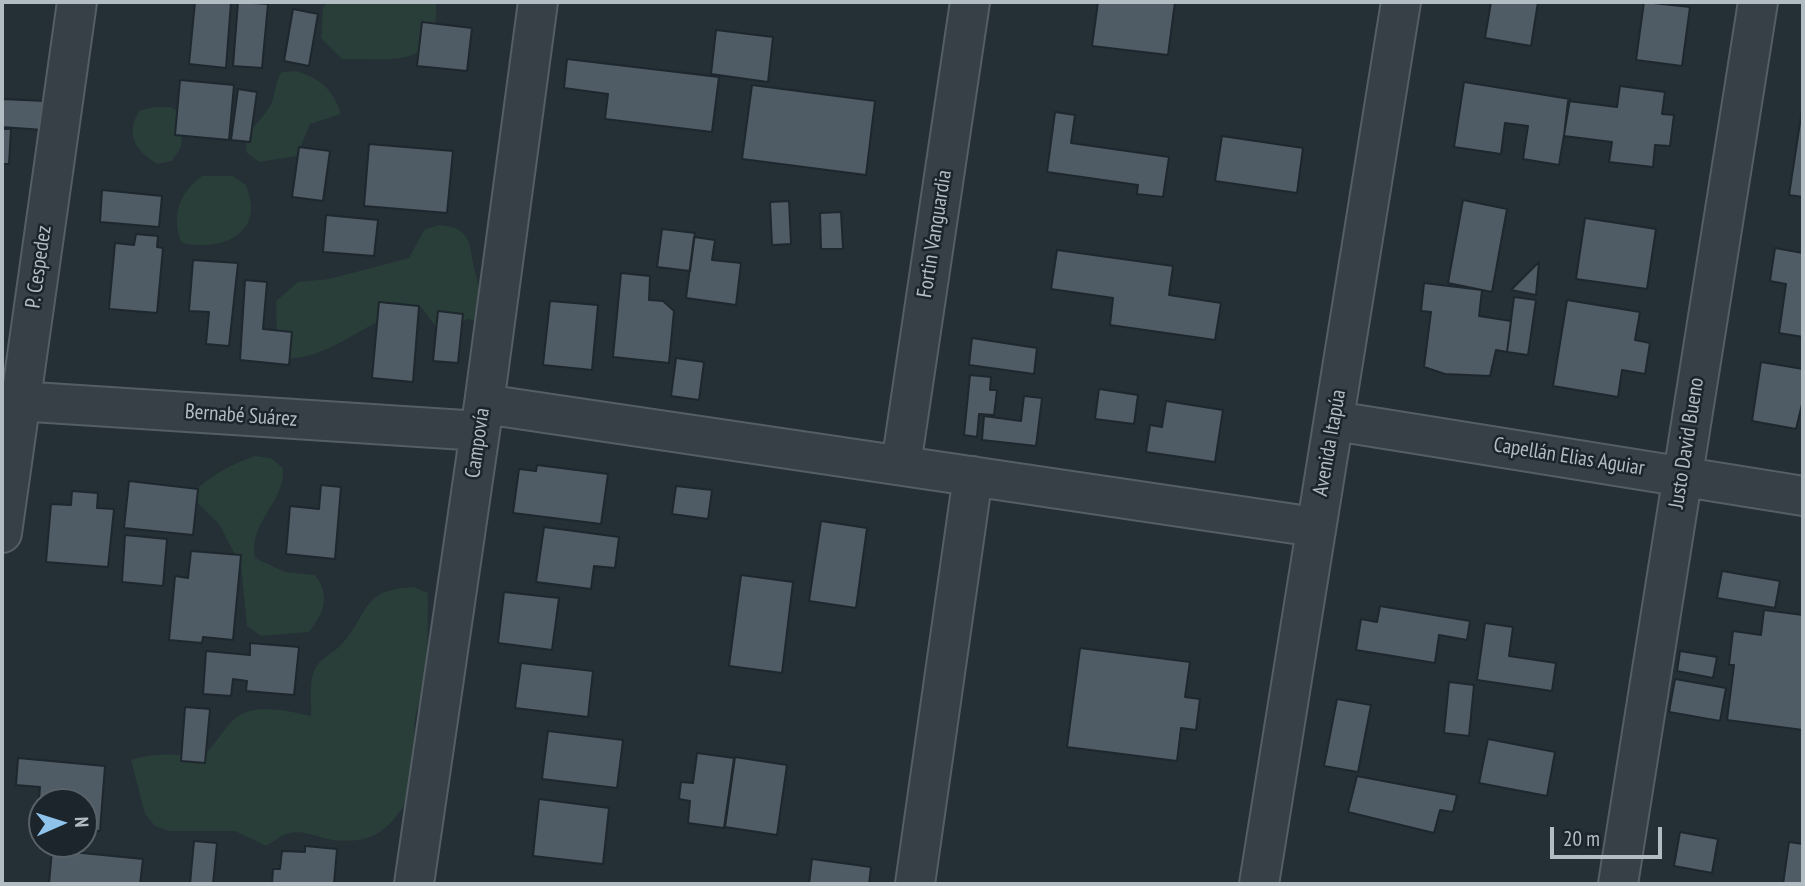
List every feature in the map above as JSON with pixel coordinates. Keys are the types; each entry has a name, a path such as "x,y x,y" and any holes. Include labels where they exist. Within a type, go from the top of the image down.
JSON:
{"street":[{"name":"P. Cespedez","path":"2,533 11,401 77,2"},
{"name":"Campovía","path":"414,884 482,418 538,2"},
{"name":"Fortin Vanguardia","path":"901,465 970,2"},
{"name":"Avenida Itapúa","path":"1259,884 1401,2"},
{"name":"Justo David Bueno","path":"1618,884 1758,2"},
{"name":"Bernabé Suárez","path":"11,401 482,418 901,465 1315,527"},
{"name":"Capellán Elias Aguiar","path":"1335,421 1682,474 1803,496"},
{"path":"915,884 972,476"}],"green space":[{"path":"327,2 436,2 435,24 430,40 421,50 409,56 395,59 342,59 321,38 323,8"},
{"path":"296,71 325,86 341,114 310,124 297,156 259,162 246,152 251,130 271,104 282,72"},
{"path":"154,107 171,107 184,116 181,147 172,161 157,164 138,147 133,135 139,111"},
{"path":"202,176 233,176 246,185 250,217 239,233 221,243 200,245 181,242 178,232 179,205 188,190"},
{"path":"439,225 458,230 468,239 480,296 482,321 467,319 455,329 440,332 421,307 393,314 315,354 287,359 277,346 276,301 298,282 329,279 409,258 424,230"},
{"path":"255,456 271,458 283,468 279,491 257,534 255,558 285,572 315,575 323,590 324,604 319,618 309,632 261,636 247,626 241,566 219,524 197,502 199,487 205,482 225,469"},
{"path":"414,587 428,593 427,692 415,717 415,782 403,807 389,825 371,837 360,840 333,840 296,832 284,835 266,846 235,831 169,831 155,826 145,814 131,760 165,754 200,758 232,721 250,711 270,709 311,716 312,678 318,664 341,645 375,598 396,589"}],"building":[{"path":"195,2 231,2 226,68 189,64"},
{"path":"238,2 268,4 262,68 233,66"},
{"path":"1098,2 1175,2 1168,55 1092,46"},
{"path":"1491,2 1538,2 1531,46 1485,38"},
{"path":"1644,2 1690,7 1682,66 1636,60"},
{"path":"293,9 318,14 309,66 284,61"},
{"path":"422,22 472,28 467,71 417,66"},
{"path":"716,30 773,37 768,82 711,74"},
{"path":"567,59 719,77 712,132 605,119 608,94 564,88"},
{"path":"180,80 234,85 229,140 175,135"},
{"path":"1464,82 1570,99 1559,165 1523,159 1528,126 1505,123 1501,154 1454,147"},
{"path":"752,85 875,101 866,175 742,159"},
{"path":"1620,86 1665,92 1662,114 1674,115 1670,146 1655,145 1653,167 1609,162 1612,142 1564,136 1568,101 1617,107"},
{"path":"238,89 257,92 250,142 231,140"},
{"path":"2,99 45,101 43,130 2,127"},
{"path":"1803,111 1803,197 1789,195"},
{"path":"1055,112 1075,115 1071,143 1169,157 1163,197 1137,194 1138,185 1047,172"},
{"path":"2,129 11,129 9,164 2,164"},
{"path":"1222,136 1303,148 1297,193 1215,181"},
{"path":"369,144 453,151 447,213 364,206"},
{"path":"299,147 330,151 323,201 292,197"},
{"path":"102,190 162,196 159,227 100,222"},
{"path":"1463,200 1507,209 1492,292 1448,283"},
{"path":"789,201 791,244 772,245 770,202"},
{"path":"841,212 843,249 821,249 820,213"},
{"path":"326,215 378,220 374,256 323,252"},
{"path":"1585,218 1656,229 1647,289 1576,279"},
{"path":"662,229 695,233 690,271 657,267"},
{"path":"136,234 158,236 157,247 163,248 157,313 109,309 115,243 134,245"},
{"path":"694,237 715,240 712,260 741,263 736,305 686,298"},
{"path":"1775,248 1803,253 1803,337 1779,333 1786,284 1770,281"},
{"path":"1057,250 1173,266 1169,295 1221,303 1215,340 1110,325 1113,298 1051,289"},
{"path":"193,260 238,263 229,346 206,344 209,312 189,311"},
{"path":"1539,262 1536,295 1511,290"},
{"path":"621,273 650,276 649,300 663,301 674,311 669,363 613,357"},
{"path":"245,280 267,282 263,329 292,332 289,365 240,360"},
{"path":"1424,283 1482,290 1479,316 1511,321 1507,352 1496,350 1490,376 1445,374 1424,367 1431,312 1421,311"},
{"path":"1514,297 1536,300 1528,355 1507,352"},
{"path":"1567,300 1640,312 1635,340 1650,343 1645,374 1622,370 1618,397 1553,386"},
{"path":"550,301 598,305 592,370 543,365"},
{"path":"379,302 419,306 413,382 372,378"},
{"path":"438,311 463,314 458,363 433,361"},
{"path":"972,338 1037,348 1034,374 969,365"},
{"path":"676,358 704,362 699,400 671,396"},
{"path":"1761,362 1803,369 1803,400 1796,429 1752,421"},
{"path":"970,375 991,377 990,390 997,390 994,415 979,414 977,437 964,435"},
{"path":"1099,389 1138,395 1134,424 1095,419"},
{"path":"1024,396 1042,398 1036,446 982,440 984,416 1021,421"},
{"path":"1166,401 1223,410 1215,462 1146,452 1150,425 1162,427"},
{"path":"537,465 608,474 601,524 513,513 519,469 536,471"},
{"path":"129,481 198,489 193,535 124,528"},
{"path":"321,485 341,487 335,559 286,554 290,506 319,509"},
{"path":"676,486 712,490 708,519 672,514"},
{"path":"72,491 98,493 97,508 114,509 108,567 46,562 51,504 71,505"},
{"path":"821,521 867,528 856,608 809,601"},
{"path":"544,527 619,537 615,568 594,566 591,589 536,582"},
{"path":"125,535 167,539 163,586 122,582"},
{"path":"191,551 241,555 233,640 203,637 202,643 169,640 175,576 188,578"},
{"path":"1722,571 1780,581 1775,608 1717,598"},
{"path":"741,575 793,582 782,673 729,666"},
{"path":"504,592 559,598 552,650 498,643"},
{"path":"1380,606 1470,621 1467,640 1439,635 1435,663 1356,650 1361,619 1377,622"},
{"path":"1764,610 1803,615 1803,730 1727,720 1734,665 1729,665 1733,631 1761,635"},
{"path":"1485,623 1513,627 1509,656 1556,663 1552,691 1477,680"},
{"path":"250,643 299,647 294,695 246,691 247,681 233,679 231,696 203,694 206,651 250,655"},
{"path":"1080,648 1190,662 1185,697 1200,699 1196,730 1181,728 1177,761 1067,747"},
{"path":"1680,651 1717,657 1713,678 1677,671"},
{"path":"521,663 593,671 588,717 515,708"},
{"path":"1675,679 1726,688 1720,721 1669,712"},
{"path":"1449,682 1474,685 1469,736 1444,733"},
{"path":"1337,699 1371,705 1358,772 1324,766"},
{"path":"185,707 210,709 205,763 181,761"},
{"path":"548,731 623,740 617,788 542,779"},
{"path":"1488,739 1555,752 1547,796 1479,783"},
{"path":"697,753 734,758 724,828 688,823 690,801 679,799 681,782 693,783"},
{"path":"735,757 787,765 777,835 725,827"},
{"path":"18,758 105,766 100,831 98,788 40,788 16,785"},
{"path":"1357,776 1457,795 1453,812 1440,810 1434,833 1348,812"},
{"path":"539,799 609,808 603,864 533,856"},
{"path":"1680,832 1718,839 1712,873 1674,866"},
{"path":"194,841 217,843 213,884 190,884"},
{"path":"1789,842 1803,844 1803,884 1783,884"},
{"path":"305,846 337,849 334,884 272,884 273,869 280,869 282,851 305,852"},
{"path":"98,855 143,859 140,884 49,884 51,858 98,858"},
{"path":"812,859 871,867 869,884 809,884"}]}
